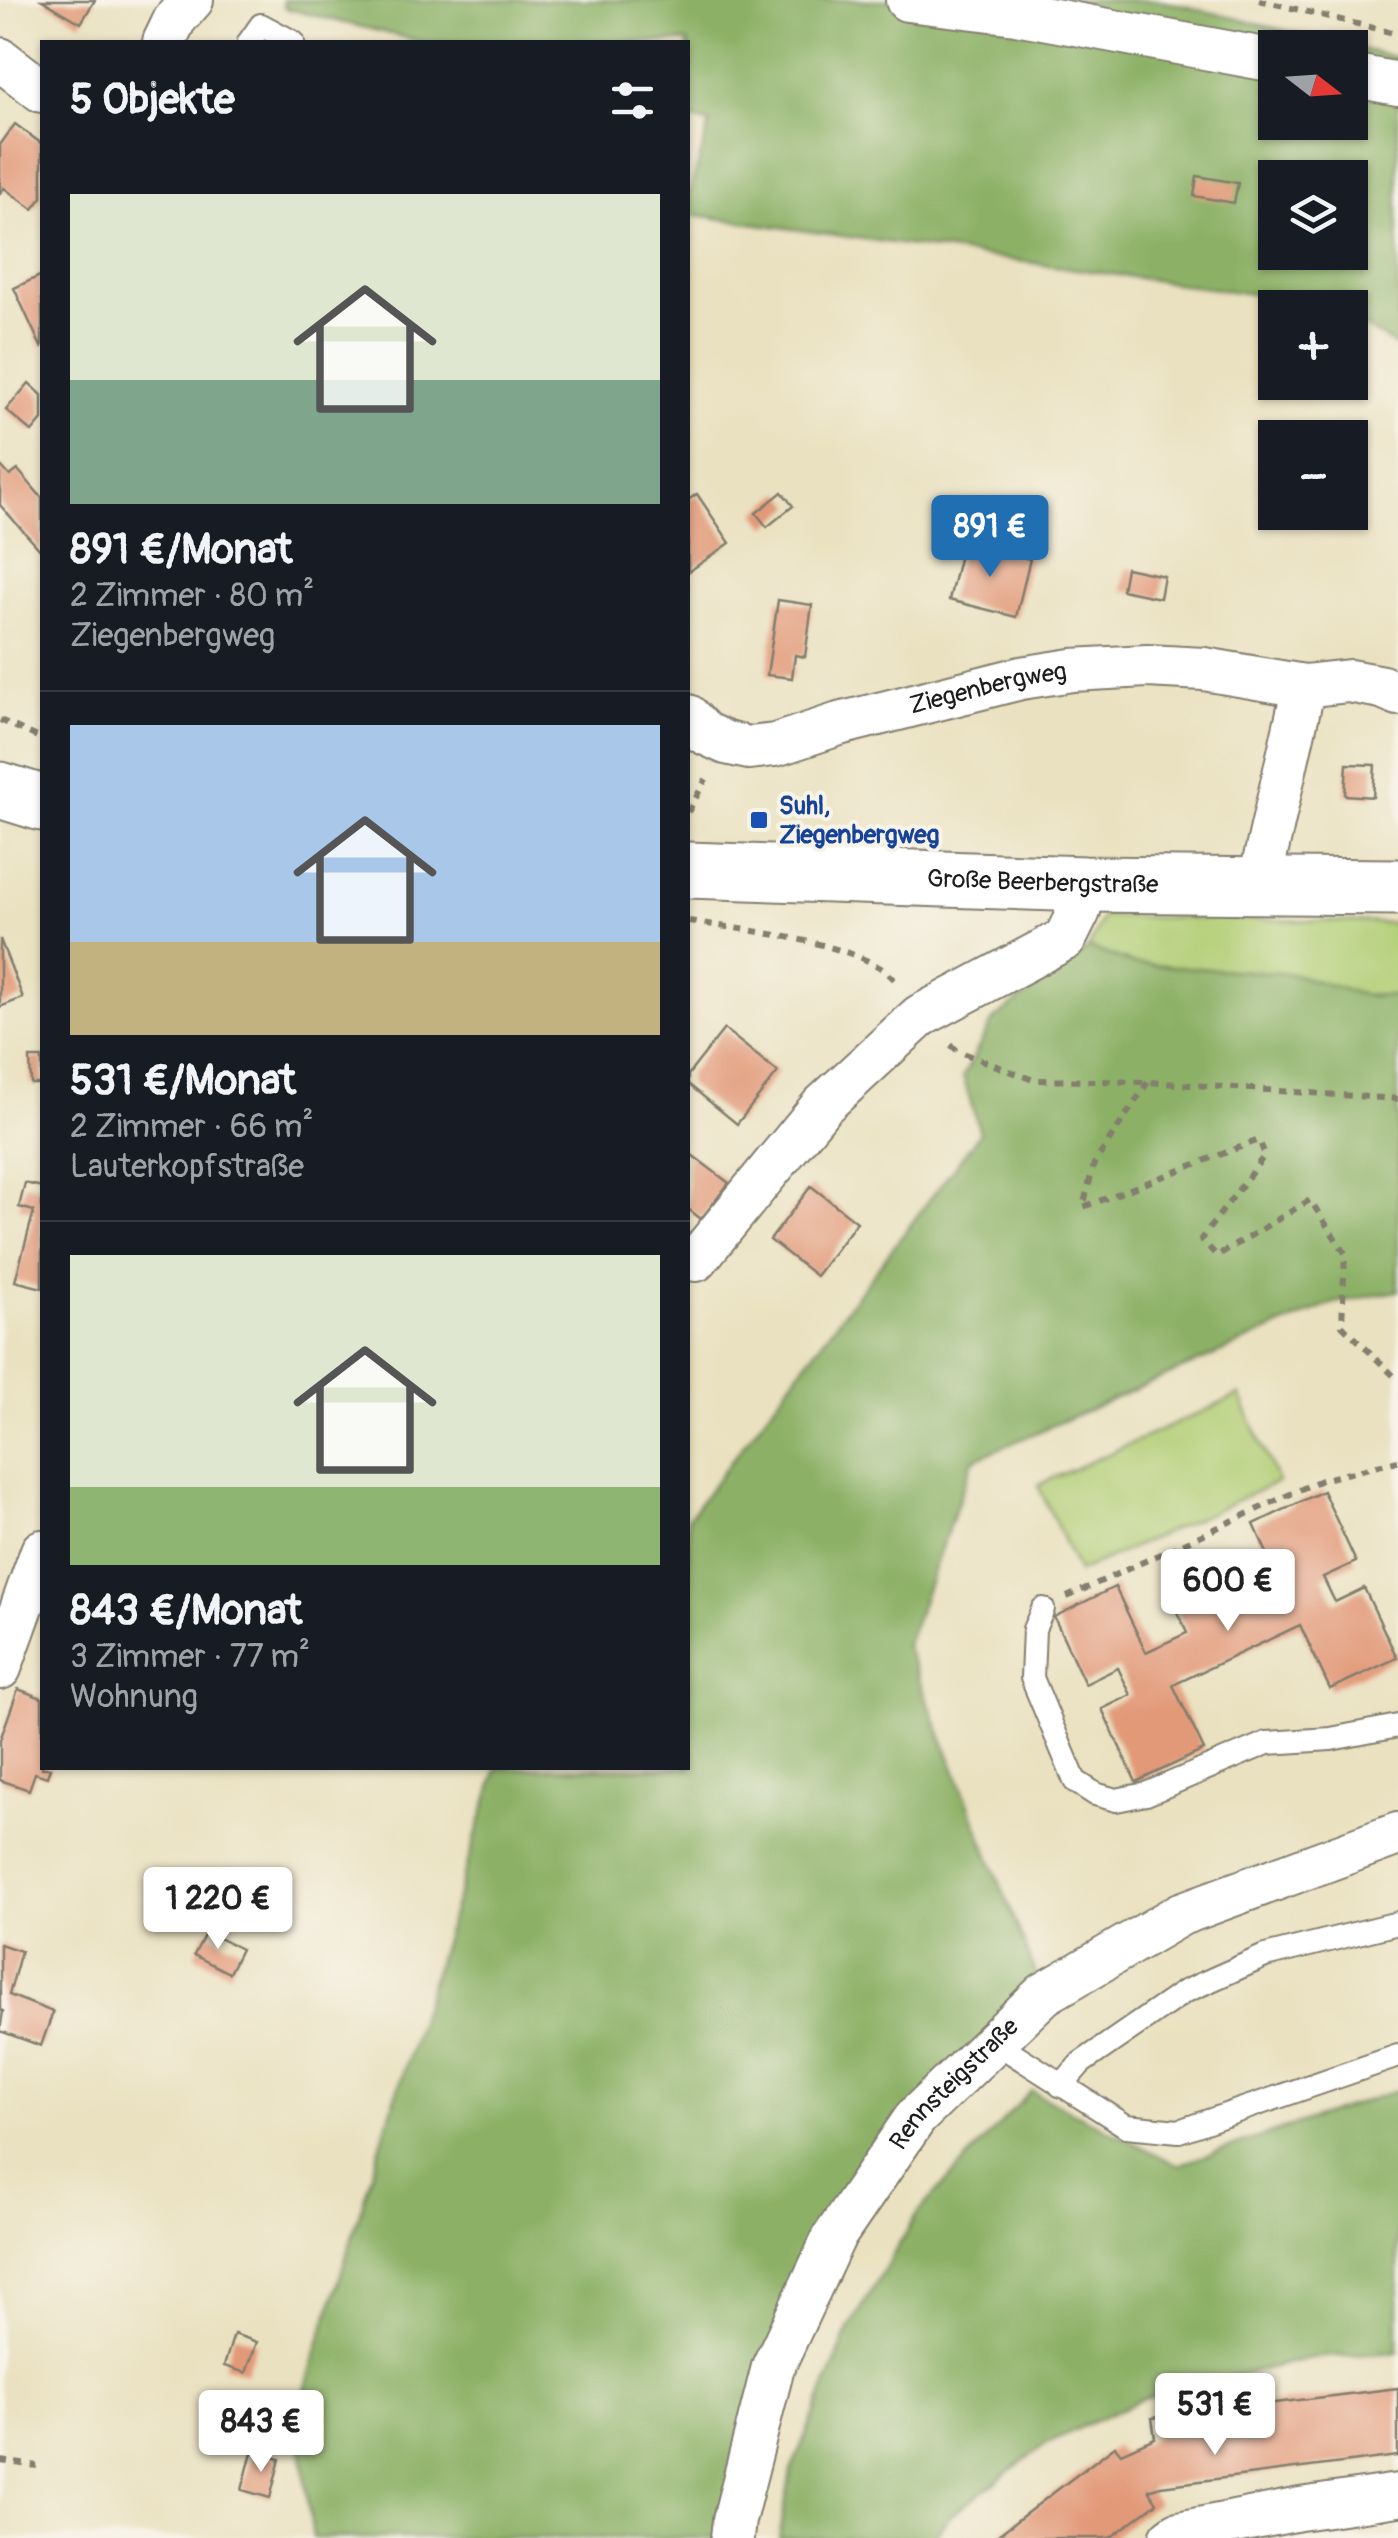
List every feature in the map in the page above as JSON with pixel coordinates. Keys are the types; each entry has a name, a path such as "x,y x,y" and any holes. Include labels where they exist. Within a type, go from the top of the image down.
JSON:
{"street":[{"path":"165,40 175,19 192,0"},
{"path":"908,0 1016,13 1258,58"},
{"path":"0,59 40,89"},
{"path":"1368,78 1398,84"},
{"name":"Ziegenbergweg","path":"690,718 704,733 749,748 776,745 839,724 1011,680 1072,670 1147,666 1204,669 1304,686 1349,681 1398,694"},
{"path":"1259,886 1304,686"},
{"path":"0,790 40,802"},
{"name":"Große Beerbergstraße","path":"690,870 1085,884 1398,888"},
{"path":"696,1260 822,1106 920,1016 1065,939 1079,910 1085,884"},
{"path":"0,1668 40,1557"},
{"name":"Rennsteigstraße","path":"732,2538 773,2367 834,2238 916,2117 1044,1994 1182,1914 1398,1834"},
{"path":"1171,2538 1178,2533 1283,2512 1398,2495"}],"lane":[{"path":"250,40 261,24 289,40"},
{"path":"1043,1609 1034,1629 1032,1678 1075,1780 1094,1794 1116,1800 1146,1794 1267,1743 1331,1739 1398,1726"},
{"path":"1061,2086 1081,2063 1184,1992 1265,1956 1398,1923"},
{"path":"995,2042 1126,2126 1179,2132 1398,2056"}],"path":[{"path":"1259,0 1398,34"},
{"path":"0,720 40,738"},
{"path":"1398,1099 1148,1082 1094,1164 1083,1208 1258,1140 1265,1155 1202,1239 1218,1256 1310,1200 1345,1253 1342,1325 1398,1380"},
{"path":"1043,1609 1321,1480 1398,1461"},
{"path":"0,2460 37,2466"}],"green space":[{"path":"283,0 1160,0 1283,30 1258,30 1258,140 1368,140 1368,51 1398,58 1398,347 1368,329 1368,290 1258,290 1258,295 690,214 690,191 710,124 690,118 690,40 415,40 284,8"},
{"path":"1103,916 1398,923 1398,995 1366,996 1293,974 1134,964 1089,948"},
{"path":"1089,948 1134,964 1293,974 1366,996 1398,995 1398,1291 1334,1303 973,1460 906,1646 1044,1994 834,2237 732,2538 313,2538 297,2416 496,1770 690,1770 690,1515 980,1133 963,1077 993,1020"},
{"path":"1240,1395 1278,1482 1078,1572 1038,1485"},
{"path":"1398,2090 1398,2352 1310,2358 1142,2399 1047,2443 949,2517 933,2538 779,2538 791,2471 848,2331 919,2211 1031,2091 1178,2165"}],"building":[{"path":"42,0 95,0 81,23"},
{"path":"15,124 40,143 40,200 33,209 4,188 0,193 0,145"},
{"path":"1197,176 1238,183 1234,203 1194,196"},
{"path":"40,276 40,345 14,288"},
{"path":"29,383 40,393 40,422 32,432 6,410"},
{"path":"0,465 10,476 18,470 40,496 40,550 0,505"},
{"path":"782,492 793,506 767,527 756,513"},
{"path":"697,494 730,543 690,571 690,499"},
{"path":"963,542 1030,559 1016,617 949,600"},
{"path":"1126,568 1164,576 1160,598 1122,590"},
{"path":"778,600 812,605 805,657 795,655 792,678 767,675"},
{"path":"1347,764 1375,765 1373,797 1345,795"},
{"path":"0,939 23,998 0,1007"},
{"path":"724,1029 778,1072 737,1124 690,1086 690,1072"},
{"path":"30,1058 40,1058 40,1084 31,1084"},
{"path":"690,1154 729,1183 701,1219 690,1211"},
{"path":"25,1183 40,1187 40,1287 15,1281 34,1211 19,1207"},
{"path":"811,1186 857,1222 816,1276 770,1240"},
{"path":"1323,1491 1356,1562 1323,1577 1335,1602 1364,1588 1397,1658 1330,1689 1300,1625 1173,1685 1204,1750 1136,1782 1102,1709 1131,1695 1118,1668 1085,1684 1054,1617 1115,1587 1146,1652 1187,1633 1173,1603 1237,1573 1249,1600 1281,1585 1254,1524"},
{"path":"18,1689 40,1697 40,1770 49,1770 47,1777 35,1773 29,1790 0,1780 0,1740"},
{"path":"206,1932 241,1949 229,1973 194,1955"},
{"path":"0,1944 21,1951 9,1995 53,2012 41,2046 0,2031"},
{"path":"234,2334 257,2342 246,2373 224,2366"},
{"path":"1398,2388 1398,2456 1161,2486 1149,2490 1157,2503 1110,2538 994,2538 1115,2446 1121,2453 1155,2438 1152,2418"},
{"path":"252,2452 280,2459 270,2498 242,2490"}],"place":[{"name":"Suhl, Ziegenbergweg","path":"759,820"}]}
